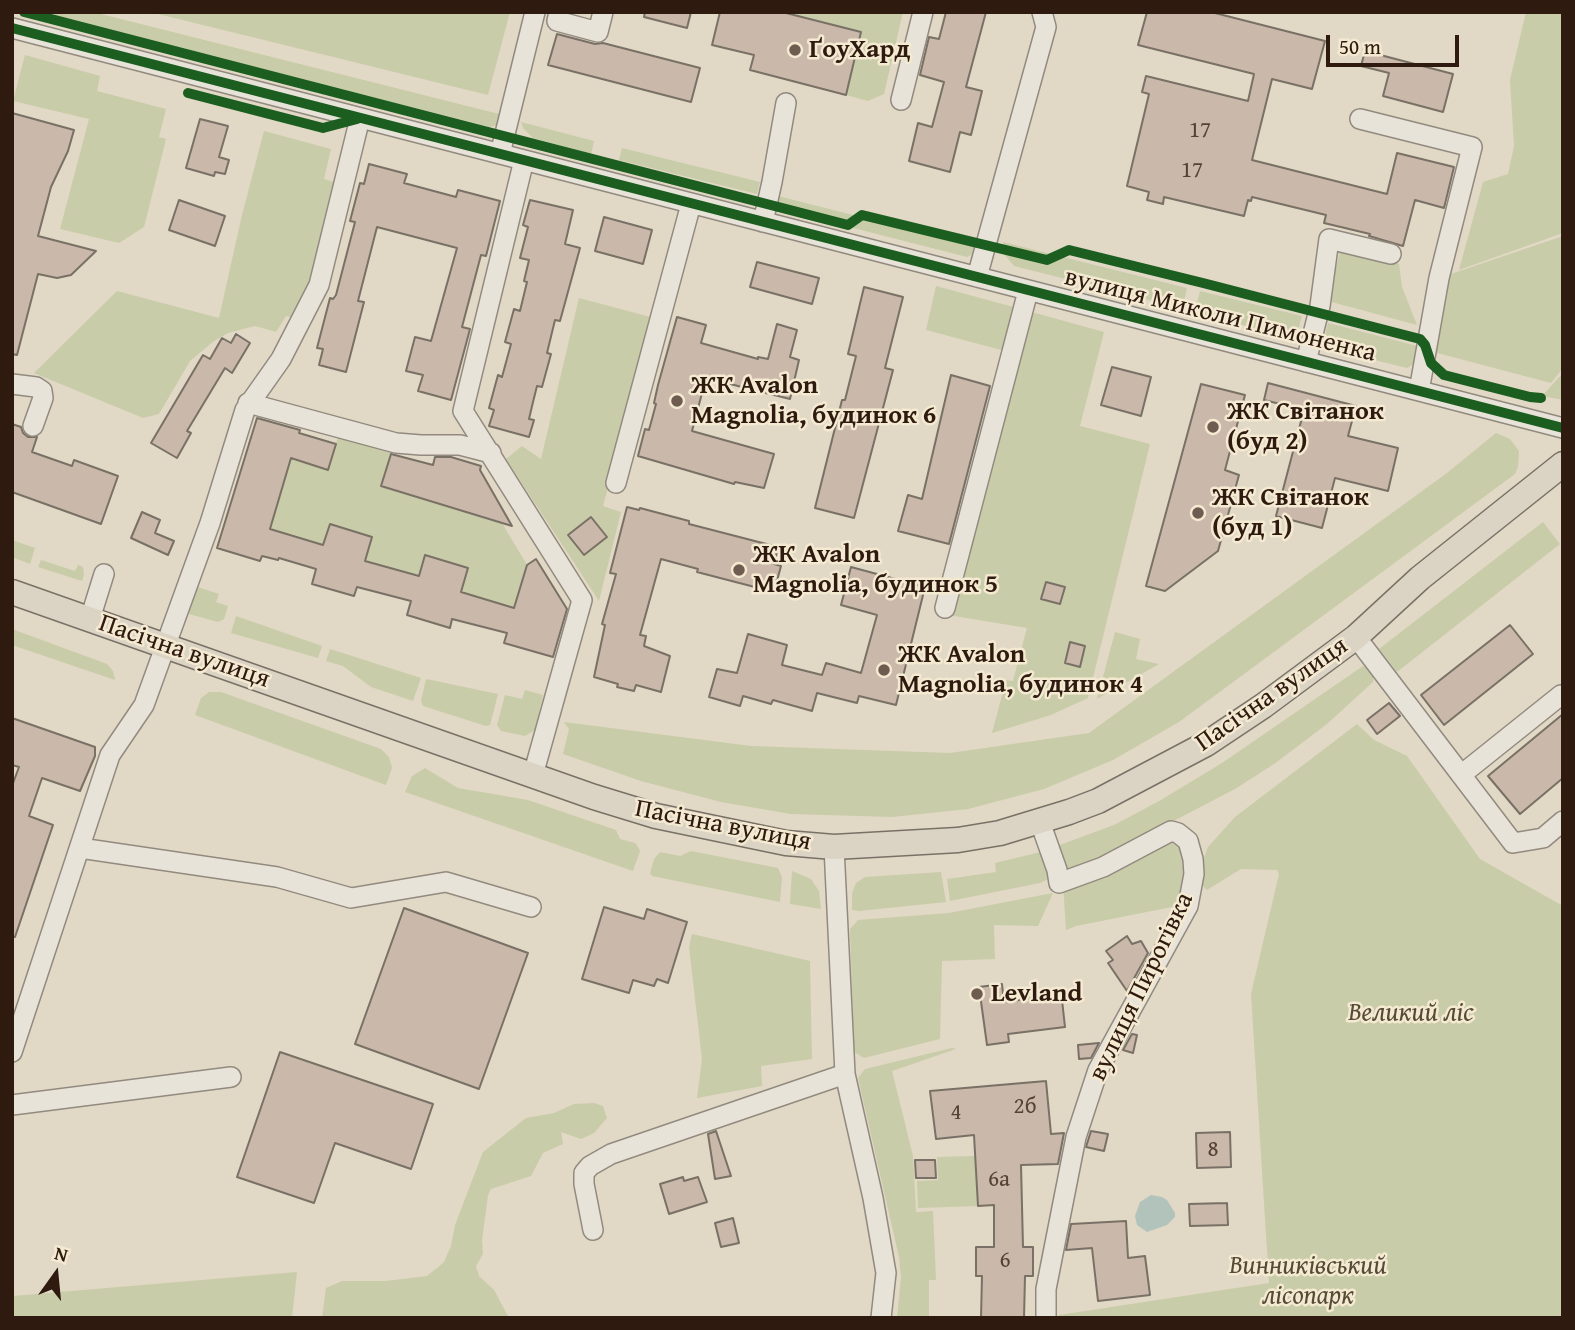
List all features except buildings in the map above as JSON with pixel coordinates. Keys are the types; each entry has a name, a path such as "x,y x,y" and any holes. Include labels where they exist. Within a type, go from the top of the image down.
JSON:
{"main road":[{"name":"Пасічна вулиця","path":"12,592 656,816 775,841 834,847 958,840 1040,822 1098,801 1206,744 1263,706 1356,637 1420,578 1562,466"}],"street":[{"path":"500,154 535,12"},
{"path":"559,12 556,21 598,32 603,12"},
{"path":"901,100 923,12"},
{"path":"977,277 1046,27 1042,12"},
{"name":"вулиця Миколи Пимоненка","path":"12,28 1563,428"},
{"path":"763,222 786,103"},
{"path":"12,1052 110,755 144,705 214,513 248,403 281,359 319,285 360,118"},
{"path":"1360,119 1472,147 1439,278 1419,391"},
{"path":"524,160 463,411 582,600 533,775"},
{"path":"616,483 691,204"},
{"path":"1306,362 1320,306 1329,239 1391,254"},
{"path":"945,608 1028,290"},
{"path":"12,384 36,387 42,391 43,398 33,426"},
{"path":"248,403 396,443 460,445 491,453"},
{"path":"90,619 104,574"},
{"path":"1356,637 1513,843 1543,838 1563,821"},
{"path":"1461,775 1562,695 1563,697"},
{"name":"вулиця Пирогівка","path":"1040,822 1059,883 1103,867 1171,831 1184,837 1190,846 1194,874 1188,906 1098,1070 1076,1137 1046,1289 1046,1318"},
{"path":"834,847 845,1074 885,1264 885,1294 881,1318"},
{"path":"80,848 277,877 351,898 446,882 530,907"},
{"path":"593,1230 583,1184 584,1173 590,1166 611,1154 845,1074"},
{"path":"12,1105 231,1077"}],"green space":[{"path":"38,12 93,12 503,115 497,125 490,127"},
{"path":"150,12 510,12 488,95"},
{"path":"782,12 903,12 884,94 868,101 846,95 861,32"},
{"path":"1526,12 1563,12 1563,233 1459,270 1483,182 1508,174 1514,146 1510,80"},
{"path":"25,55 100,76 97,91 166,109 159,137 166,139 144,227 119,243 60,229 89,119 13,101"},
{"path":"521,122 594,141 591,154 533,138"},
{"path":"264,131 331,149 324,179 337,183 311,285 293,318 286,316 276,332 255,326 228,333 214,341 190,361 159,414 143,418 34,373 117,291 219,318"},
{"path":"622,148 760,182 757,194 619,160"},
{"path":"778,196 979,247 978,251 967,257 775,208"},
{"path":"1563,236 1563,368 1551,383 1426,350 1439,278"},
{"path":"1003,242 1187,288 1183,305 1177,307 1014,266 1005,255"},
{"path":"1340,251 1399,264 1402,287 1417,325 1328,301"},
{"path":"936,286 1017,308 1005,351 926,330"},
{"path":"1200,291 1302,316 1296,338 1202,315 1196,307"},
{"path":"579,298 654,318 603,506 621,512 599,601 506,459 522,446 541,459"},
{"path":"1028,311 1104,332 1080,426 1150,444 1088,698 1051,715 992,733 1006,680 1013,681 1027,628 948,615"},
{"path":"1328,323 1421,347 1416,363 1407,368 1322,347"},
{"path":"1563,373 1563,400 1542,396"},
{"path":"1496,433 1510,439 1519,451 1515,474 1179,722 1113,760 1044,789 968,809 892,817 791,814 721,802 641,781 563,754 569,729 564,722 751,746 950,753 1089,733 1447,473"},
{"path":"338,437 391,453 381,486 502,523 527,565 514,608 460,593 425,556 419,576 365,561 372,537 330,524 323,545 270,529 291,458 328,469"},
{"path":"1543,522 1560,544 1397,672 1379,649"},
{"path":"12,540 35,548 30,564 12,557"},
{"path":"41,560 75,571 78,565 83,567 82,581 38,567"},
{"path":"198,587 219,594 216,602 228,606 224,619 218,622 189,614 186,609 193,590"},
{"path":"236,616 322,646 318,658 231,633"},
{"path":"12,629 107,664 113,671 115,680 12,645"},
{"path":"1115,632 1140,639 1136,659 1159,664 1097,699"},
{"path":"330,649 421,678 413,701 371,687 343,666 326,661"},
{"path":"1363,666 1374,675 1373,682 1327,724 1274,764 1235,789 1083,868 1069,870 1065,866 1057,846 1114,825 1161,800 1222,763"},
{"path":"426,679 498,694 490,725 423,706 421,701"},
{"path":"525,690 543,695 535,730 525,736 501,731 497,725 505,695 522,699"},
{"path":"209,692 221,692 381,749 389,757 392,768 386,785 195,715 201,698"},
{"name":"Великий ліс","path":"1357,724 1374,740 1407,756 1480,859 1563,906 1563,1318 1059,1318 1059,1315 1269,1283 1251,994 1279,874 1277,870 1241,869 1207,890 1201,884 1201,866 1208,847 1235,817"},
{"path":"425,768 458,788 528,800 616,830 620,839 635,843 640,851 633,871 405,792 412,776"},
{"path":"1168,838 1180,841 1188,853 1187,904 1066,930 1063,884"},
{"path":"691,851 778,868 782,877 780,902 652,876 650,873 654,859 660,852 680,856"},
{"path":"1045,851 1050,873 1048,879 1040,883 950,901 947,879 996,872 995,863"},
{"path":"792,871 811,879 819,891 821,909 790,904"},
{"path":"941,872 946,902 852,910 852,893 856,883 865,877"},
{"path":"1053,893 1038,926 994,925 995,959 942,961 940,1039 864,1058 854,1052 850,929 858,920 949,913"},
{"path":"692,934 810,961 812,1059 761,1066 762,1086 697,1098 702,1059 689,947"},
{"path":"956,1049 892,1071 913,1156 916,1212 933,1211 936,1280 929,1280 929,1318 897,1318 901,1278 899,1257 858,1078 865,1069"},
{"path":"594,1103 603,1106 607,1118 594,1133 581,1139 561,1132 563,1144 543,1153 531,1176 491,1189 488,1195 482,1240 483,1254 476,1266 479,1276 494,1290 509,1318 322,1318 326,1288 342,1281 386,1281 427,1276 444,1262 483,1152 526,1118 554,1113 574,1104"},
{"path":"975,1156 978,1206 918,1208 917,1181 938,1180 937,1157"},
{"path":"297,1272 292,1318 12,1318 12,1296"}],"shaded area":[{"path":"1151,1195 1167,1200 1175,1217 1167,1225 1147,1232 1137,1225 1135,1216 1140,1202"}],"cycle path":[{"path":"24,12 848,225 862,215 1047,260 1069,250 1203,283 1420,339 1431,363 1444,375 1541,398"},
{"path":"12,28 1563,428"},
{"path":"188,93 323,128 357,119"}],"place":[{"name":"ҐоуХард","path":"795,50"},
{"name":"ЖК Avalon Magnolia, будинок 6","path":"677,401"},
{"name":"ЖК Світанок (буд 2)","path":"1213,427"},
{"name":"ЖК Світанок (буд 1)","path":"1198,513"},
{"name":"ЖК Avalon Magnolia, будинок 5","path":"739,570"},
{"name":"ЖК Avalon Magnolia, будинок 4","path":"884,670"},
{"name":"Levland","path":"977,994"}],"park label":[{"name":"Винниківський лісопарк","path":"1308,1281"}]}
